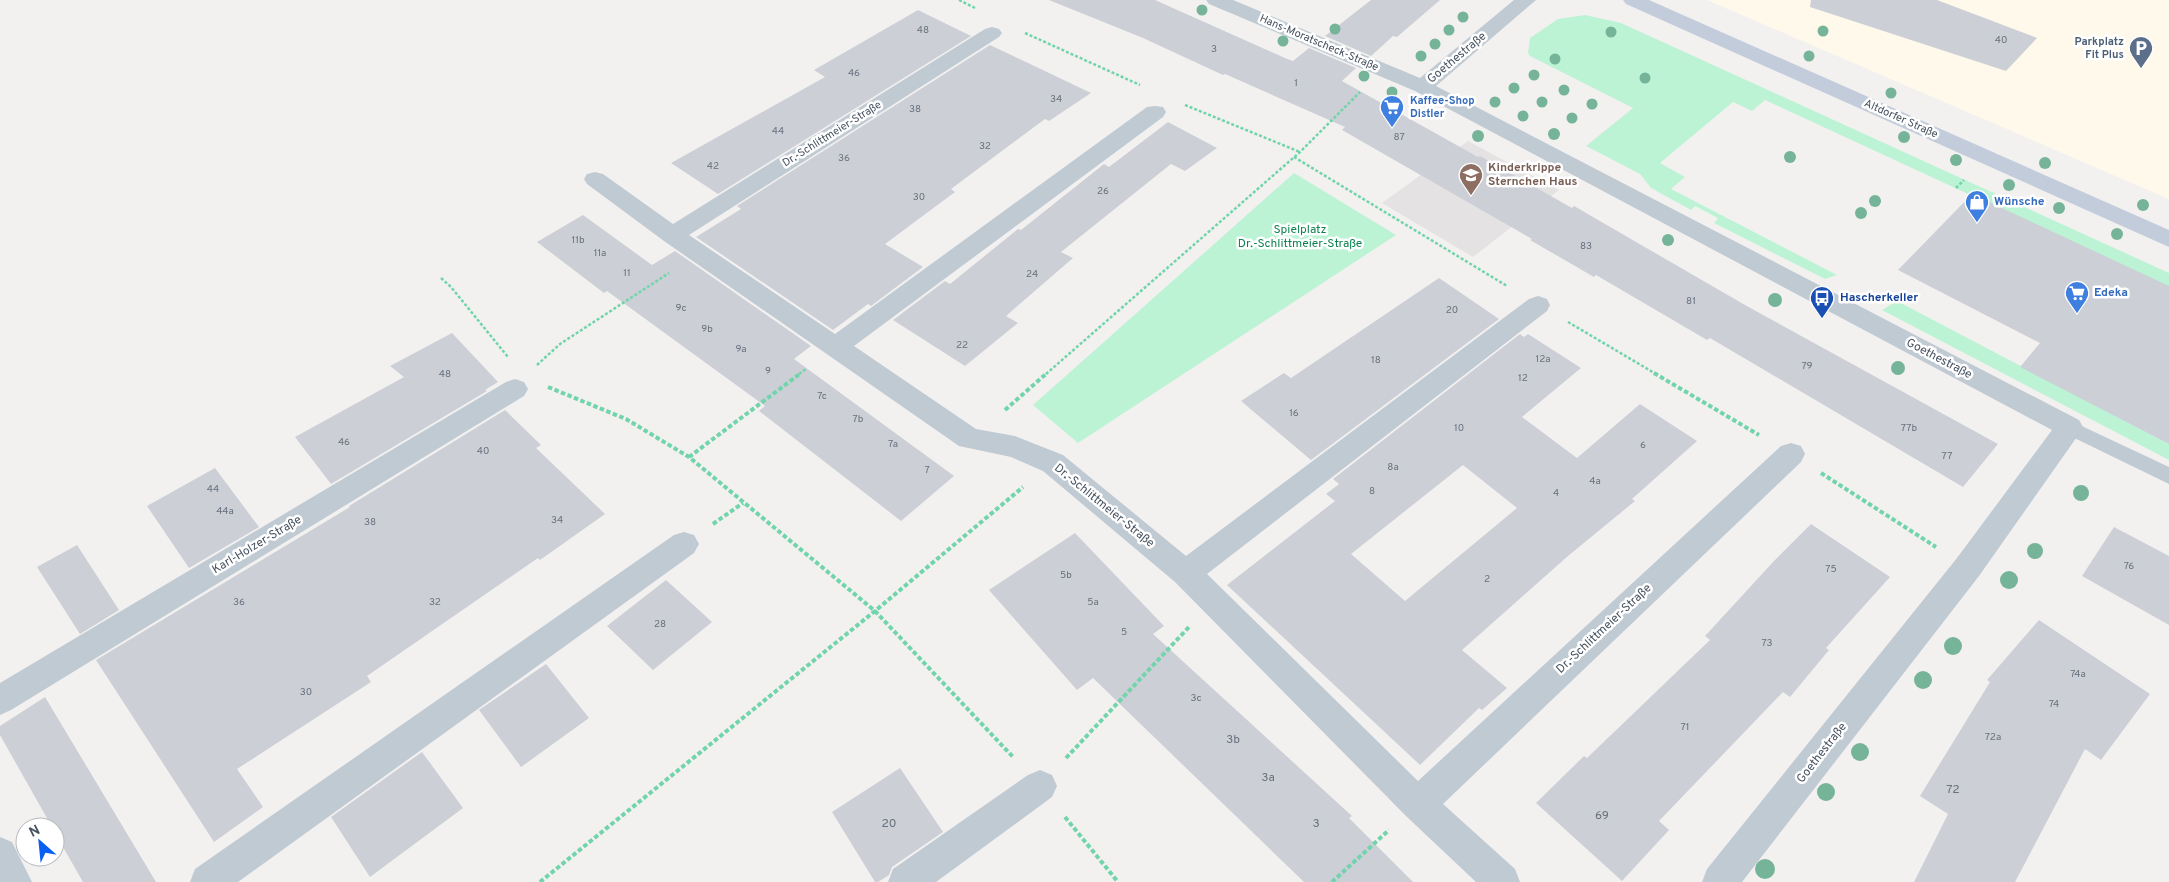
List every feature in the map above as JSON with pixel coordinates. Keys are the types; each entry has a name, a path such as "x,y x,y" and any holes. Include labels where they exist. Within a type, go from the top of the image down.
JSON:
{"main road":[{"name":"Altdorfer Straße","path":"1633,0 2169,239"}],"street":[{"name":"Hans-Moratscheck-Straße","path":"1216,0 1422,87"},
{"name":"Goethestraße","path":"1526,0 1422,87 2068,427 1968,567 1720,882"},
{"name":"Dr.-Schlittmeier-Straße","path":"672,235 992,33"},
{"path":"836,346 1155,112"},
{"name":"Dr.-Schlittmeier-Straße","path":"596,179 672,235 969,438 1015,447 1053,463 1186,573 1418,804 1502,882"},
{"path":"1186,573 1538,304"},
{"name":"Karl-Holzer-Straße","path":"0,700 525,376"},
{"name":"Dr.-Schlittmeier-Straße","path":"1418,804 1790,454"},
{"path":"208,882 684,544"},
{"path":"906,882 1040,786"},
{"path":"0,854 14,882"}],"lane":[{"path":"2068,427 2169,476"}],"path":[{"path":"959,0 982,12"},
{"path":"1024,32 1147,88"},
{"path":"969,438 1008,407 1300,152 1384,71"},
{"path":"1182,103 1300,152"},
{"path":"1294,157 1790,454 1968,567"},
{"path":"1956,188 1964,180"},
{"path":"525,376 560,344 682,265 697,251"},
{"path":"441,278 451,287 525,376 626,419 688,457 875,611 1040,786 1118,882"},
{"path":"688,457 836,346"},
{"path":"540,882 875,611 1053,463"},
{"path":"1040,786 1213,602"},
{"path":"1332,882 1418,804"}],"shaded area":[{"path":"1707,0 2169,0 2169,199"},
{"name":"Kinderkrippe Sternchen Haus","path":"1468,141 1559,190 1473,257 1382,203"}],"green space":[{"path":"1585,15 1621,23 2169,273 2169,287 1765,100 1752,111 1733,102 1660,163 1685,177 1671,189 1837,275 1825,279 1714,223 1718,218 1695,206 1691,210 1651,188 1640,174 1586,146 1633,108 1530,56 1528,53 1530,38 1558,19"},
{"name":"Spielplatz Dr.-Schlittmeier-Straße","path":"1294,173 1396,235 1078,443 1033,405"},
{"path":"1897,301 2169,444 2169,460 1882,310"}],"building":[{"path":"1049,0 1155,0 1293,61 1309,48 1356,68 1342,81 1572,208 1574,206 1745,305 1998,444 1963,487 1710,338 1707,340 1596,275 1594,277 1530,240 1532,239 1342,130 1345,127 1225,74 1223,75 1143,38"},
{"path":"1371,0 1440,0 1397,37 1393,36 1371,56 1325,36"},
{"path":"1811,0 1937,0 2037,38 2006,71 1810,7"},
{"path":"918,10 971,36 718,194 671,163 825,77 814,70"},
{"path":"990,45 1091,93 1049,121 1045,119 951,189 955,192 885,244 923,267 871,306 868,304 833,330 696,237 741,209 737,206"},
{"path":"1168,122 1217,148 1185,171 1171,164 1061,252 1073,258 1006,316 1018,323 965,366 893,320 945,281 950,284 1018,229 1021,230 1104,164 1109,167"},
{"name":"Edeka","path":"1972,194 2169,286 2169,444 2020,367 2040,343 1898,270"},
{"path":"583,215 652,265 675,251 811,346 794,359 954,476 901,521 759,411 765,406 607,291 604,293 537,242"},
{"path":"1439,278 1499,319 1311,460 1241,401 1284,373 1291,378"},
{"path":"452,333 498,382 485,390 487,391 331,484 295,437 404,377 390,366"},
{"path":"1520,334 1524,337 1528,334 1581,368 1522,417 1577,458 1640,404 1697,441 1632,499 1635,501 1568,556 1462,650 1507,688 1482,710 1479,708 1420,765 1227,585 1335,501 1326,494 1339,484 1333,479","holes":["1463,465 1517,508 1405,601 1351,554"]},
{"path":"505,410 541,445 536,448 605,514 367,676 371,682 237,769 263,807 214,842 96,660 350,507"},
{"path":"215,468 259,527 189,568 147,506"},
{"path":"1811,524 1890,577 1826,648 1829,650 1790,697 1783,692 1659,821 1669,830 1622,881 1536,803 1584,756 1587,758 1710,640 1705,636"},
{"path":"2114,527 2169,556 2169,625 2082,576"},
{"path":"1075,533 1164,626 1153,634 1352,816 1349,818 1413,882 1304,882 1093,678 1077,690 989,590"},
{"path":"77,545 119,610 80,634 37,567"},
{"path":"666,580 712,622 653,670 607,626"},
{"path":"2039,620 2150,694 2101,760 2085,749 2015,882 1914,882 1948,814 1920,796 1990,682 1987,680"},
{"path":"546,664 589,718 521,767 479,710"},
{"path":"45,697 156,882 83,882 65,850 65,817 46,817 0,735 0,726"},
{"path":"422,752 463,808 370,877 331,817"},
{"path":"900,768 943,832 892,867 889,875 875,882 832,812"}],"place":[{"name":"Parkplatz Fit Plus","path":"2141,69"},
{"name":"Kaffee-Shop Distler","path":"1392,128"},
{"name":"Kinderkrippe Sternchen Haus","path":"1471,196"},
{"name":"Wünsche","path":"1977,223"},
{"name":"Edeka","path":"2077,314"},
{"name":"Hascherkeller","path":"1822,319"}]}
